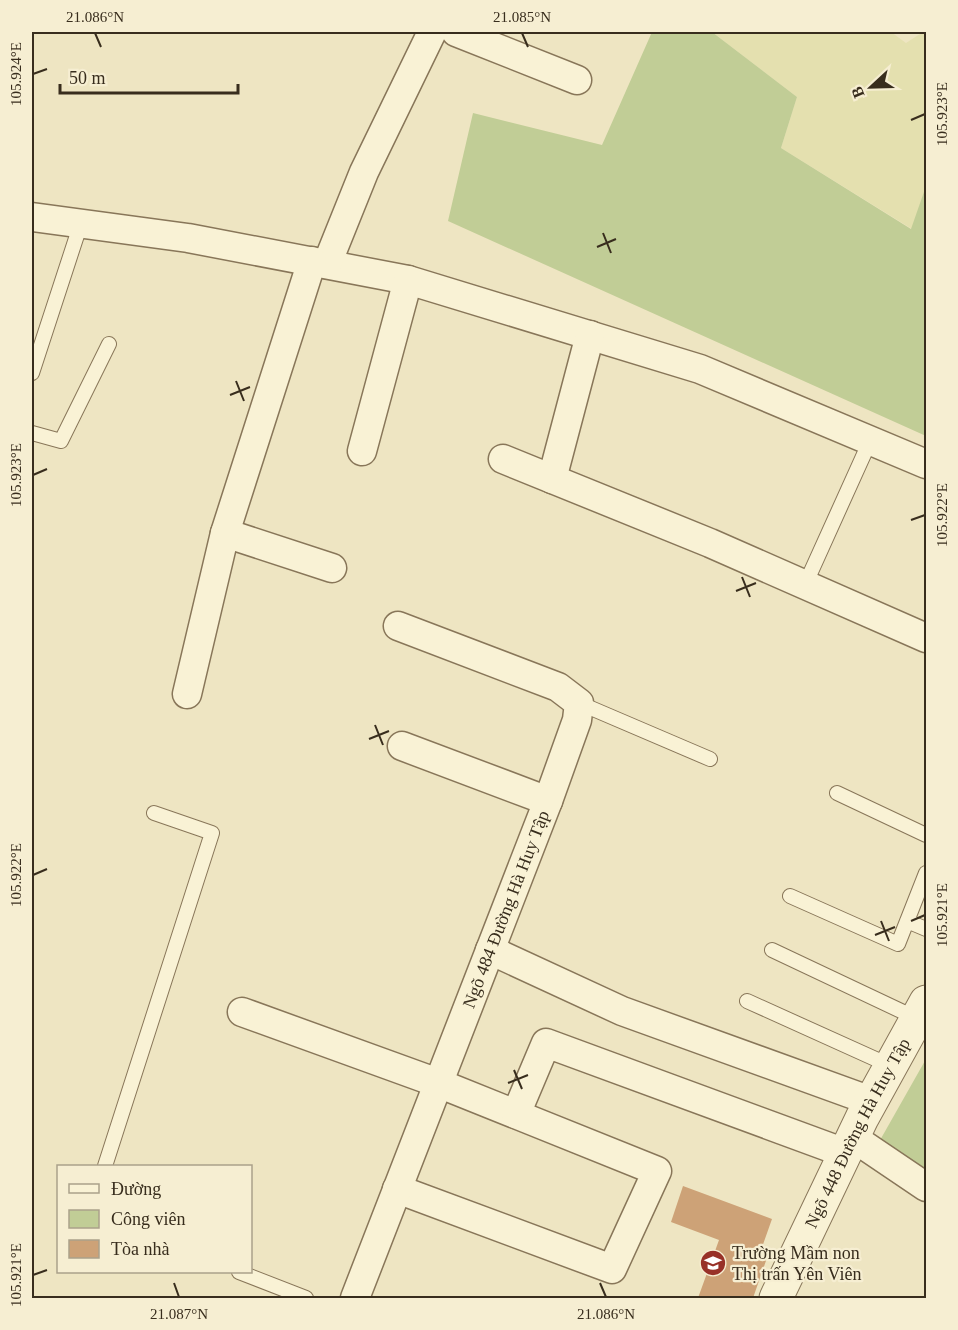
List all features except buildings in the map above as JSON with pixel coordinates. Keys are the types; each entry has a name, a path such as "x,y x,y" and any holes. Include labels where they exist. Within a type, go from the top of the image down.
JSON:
{"street":[{"path":"187,694 225,533 320,263 432,32"},
{"path":"456,32 577,80"},
{"path":"32,217 188,238 408,280 700,369 927,464"},
{"path":"362,451 408,280"},
{"path":"552,479 590,335"},
{"path":"503,459 710,543 927,638"},
{"path":"225,533 332,568"},
{"path":"398,626 558,687 579,703"},
{"name":"Ngõ 484 Đường Hà Huy Tập","path":"362,1296 397,1189 548,801 577,720 579,703"},
{"path":"402,746 548,801"},
{"path":"490,950 622,1011 871,1101"},
{"name":"Ngõ 448 Đường Hà Huy Tập","path":"776,1299 871,1101 922,1010"},
{"path":"242,1012 438,1083 657,1171 612,1269 397,1189"},
{"path":"516,1114 546,1043 849,1145 927,1186"}],"lane":[{"path":"32,373 81,224"},
{"path":"32,433 61,441 110,345"},
{"path":"805,585 870,441"},
{"path":"579,703 710,759"},
{"path":"837,793 927,835"},
{"path":"106,1165 212,833 154,813"},
{"path":"790,896 898,944 927,873"},
{"path":"907,921 927,929"},
{"path":"772,950 922,1010"},
{"path":"747,1001 891,1066"},
{"path":"241,1273 306,1299"}],"shaded area":[{"path":"712,32 891,32 906,43 926,32 926,186 912,229 781,148 797,97"}],"green space":[{"path":"652,32 712,32 797,97 781,148 911,229 926,186 926,436 448,221 473,113 602,145"},
{"path":"926,1059 926,1170 879,1142"}],"place":[{"name":"Trường Mầm non Thị trấn Yên Viên","path":"713,1263"}]}
